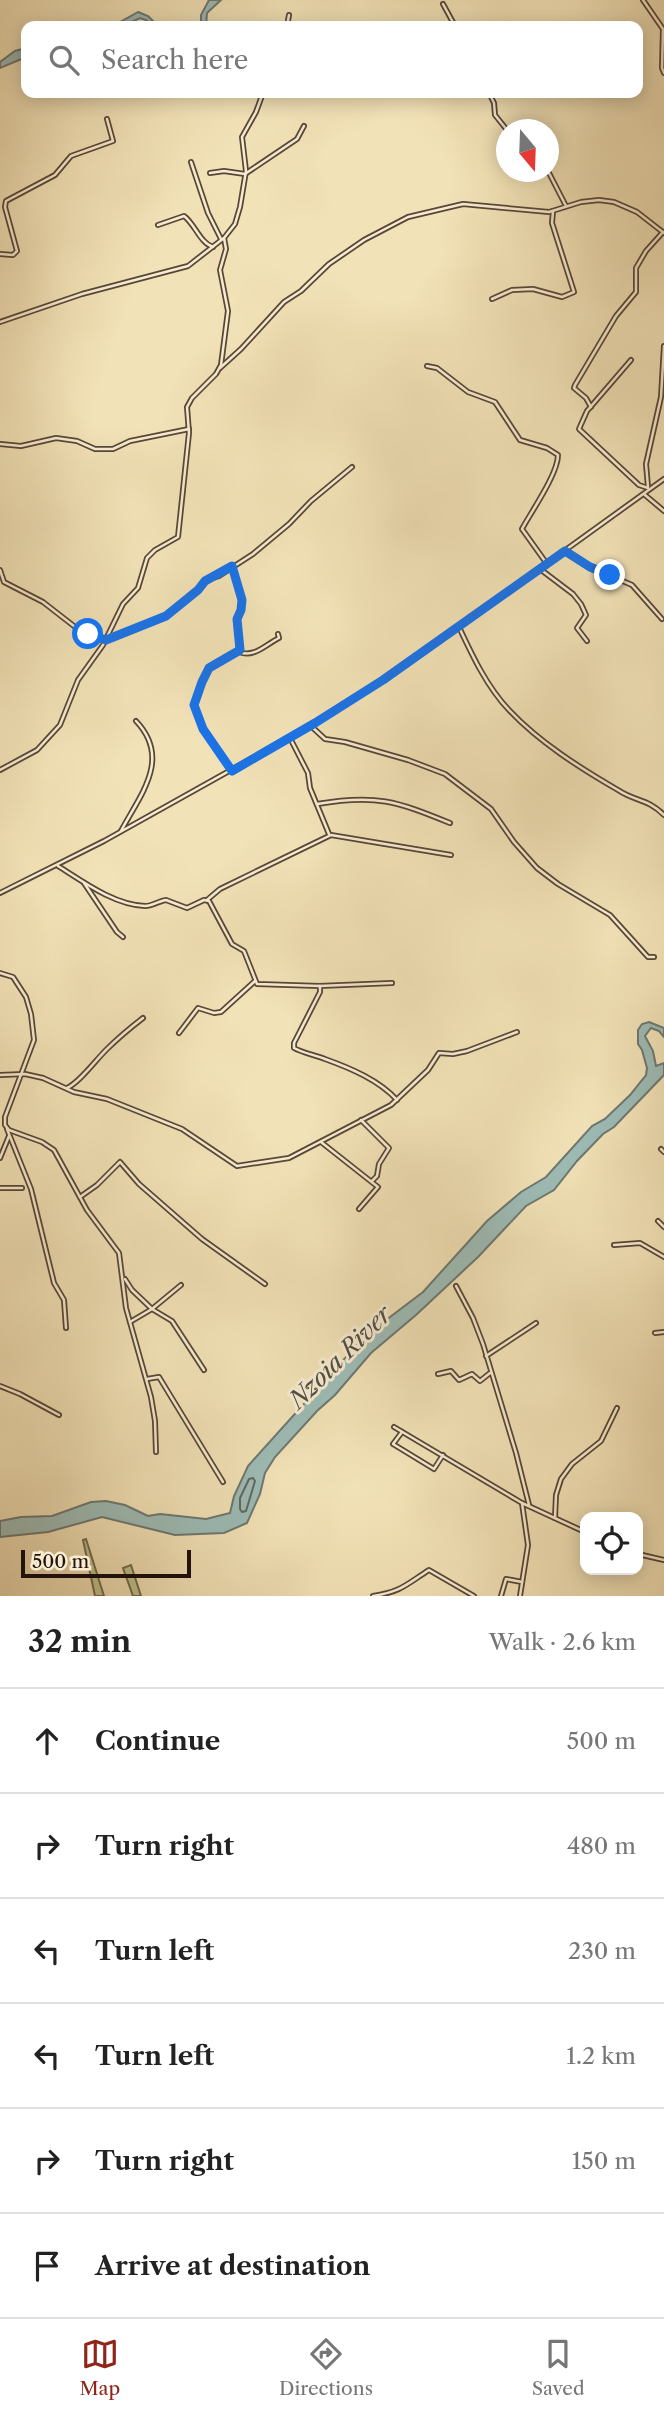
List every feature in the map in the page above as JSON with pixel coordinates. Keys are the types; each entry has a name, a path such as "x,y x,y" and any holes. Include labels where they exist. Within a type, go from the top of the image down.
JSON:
{"street":[{"path":"643,0 663,29 664,73"},
{"path":"443,4 452,21"},
{"path":"288,21 289,15"},
{"path":"0,322 76,296 185,267 214,247 237,220 245,174 242,137 261,98"},
{"path":"492,98 498,119"},
{"path":"0,254 13,255 17,251 6,201 55,175 71,156 113,141 107,120"},
{"path":"211,173 224,171 245,174 297,139 304,126"},
{"path":"191,162 208,215 223,239 226,250 220,274 228,311 220,368"},
{"path":"554,182 566,206"},
{"path":"0,770 37,750 57,728 78,680 106,640 122,604 138,587 147,558 155,550 178,537 189,429 187,405 284,302 356,245 404,218 463,204 553,211 592,200 614,202 644,217 663,233 646,251 636,268 636,292 616,316 575,385 574,388 586,398 591,407"},
{"path":"492,299 512,290 537,289 562,297 574,292 552,223 553,211"},
{"path":"158,225 184,216 207,245 214,247"},
{"path":"649,489 646,464 661,397 664,346"},
{"path":"631,360 591,407 580,424 580,431 616,461 639,485 649,489"},
{"path":"427,366 437,368 468,392 495,402 520,440 558,454 558,462 542,496 522,529 547,564"},
{"path":"0,443 21,446 57,438 77,441 98,449 113,449 130,442 189,429"},
{"path":"0,570 6,584 43,601 79,630 106,640 166,616 205,581 253,554 352,467"},
{"path":"0,893 58,866 311,726 459,627 664,479"},
{"path":"643,494 664,511"},
{"path":"565,551 590,567 632,585 663,620"},
{"path":"232,566 242,600 237,619 239,652"},
{"path":"540,569 580,601 586,616 577,628 587,641"},
{"path":"459,627 490,685 513,714 565,756 619,791 652,804 664,816"},
{"path":"232,771 203,729 194,705 209,668 239,652 248,655 254,653 279,638 278,634"},
{"path":"121,832 144,792 153,760 144,731 136,721"},
{"path":"311,726 324,739 345,742 408,760 445,774 491,809 514,842 537,867 558,884 610,915 647,956 653,957"},
{"path":"290,738 310,776 310,788 329,835"},
{"path":"317,804 351,798 378,799 407,806 450,824"},
{"path":"58,866 120,900 149,906 164,900 187,908 299,853 329,835 451,855"},
{"path":"82,881 123,937"},
{"path":"206,900 216,912 232,944 244,951 255,981 261,985 393,983"},
{"path":"0,973 15,980 29,1007 34,1041 27,1053 5,1117 9,1136 31,1189 54,1283 64,1300 66,1328"},
{"path":"179,1033 198,1008 213,1013 220,1012 255,981"},
{"path":"319,985 320,992 294,1043 294,1048 329,1060 365,1077 397,1100"},
{"path":"67,1088 76,1084 104,1051 143,1018"},
{"path":"0,1075 43,1077 76,1093 100,1097 182,1129 237,1166 283,1160 321,1142 397,1100 428,1070 438,1054 467,1051 517,1032"},
{"path":"361,1120 390,1148 372,1181"},
{"path":"7,1129 52,1148 87,1210 119,1252 125,1302 147,1379 155,1421 156,1452"},
{"path":"0,1158 9,1136"},
{"path":"321,1142 378,1188 359,1209"},
{"path":"80,1196 97,1185 120,1162 139,1184 202,1239 265,1284"},
{"path":"0,1188 22,1188"},
{"path":"658,1221 664,1227"},
{"path":"614,1245 640,1243 664,1257"},
{"path":"123,1276 130,1288 152,1310 172,1321 204,1370"},
{"path":"130,1322 152,1310 181,1284"},
{"path":"456,1286 473,1318 486,1356 529,1505"},
{"path":"486,1356 536,1322"},
{"path":"655,1333 664,1332"},
{"path":"438,1374 451,1371 459,1380 471,1374 480,1381 490,1373"},
{"path":"147,1379 158,1376 160,1378 223,1482"},
{"path":"0,1386 59,1415"},
{"path":"554,1516 561,1479 573,1464 601,1441 617,1408"},
{"path":"394,1427 521,1503 580,1529"},
{"path":"402,1432 393,1444 430,1468 435,1469 443,1455"},
{"path":"520,1596 528,1546 521,1503"},
{"path":"643,1555 664,1560"},
{"path":"373,1596 403,1588 429,1570 454,1587 474,1596"},
{"path":"502,1596 506,1578 522,1582"}],"green space":[{"path":"86,1539 104,1596 95,1596 83,1540"},
{"path":"131,1565 141,1596 133,1596 123,1568"}],"water":[{"path":"209,0 221,0 207,13 206,21 201,21 201,15"},
{"path":"138,12 153,21 140,18 122,21"},
{"path":"21,49 21,59 0,68 0,62"},
{"path":"649,1022 664,1028 664,1037 651,1028 645,1036 653,1051 656,1066 664,1063 664,1075 577,1161 554,1190 526,1206 478,1257 371,1353 335,1395 317,1411 275,1457 265,1473 260,1494 247,1523 224,1533 175,1535 102,1517 48,1532 0,1537 0,1521 52,1516 91,1502 106,1501 125,1505 148,1516 160,1514 206,1519 230,1513 234,1496 248,1466 365,1336 423,1292 487,1221 521,1192 546,1177 592,1126 605,1119 630,1095 646,1075 647,1068 638,1044 638,1030 642,1024"}],"route":[{"path":"88,634 106,640 166,616 205,581 219,576 232,566 242,600 237,617 240,650 209,668 194,705 203,729 232,771 383,680 565,551 590,567 610,575"}],"water label":[{"name":"Nzoia River","path":"340,1357"}]}
